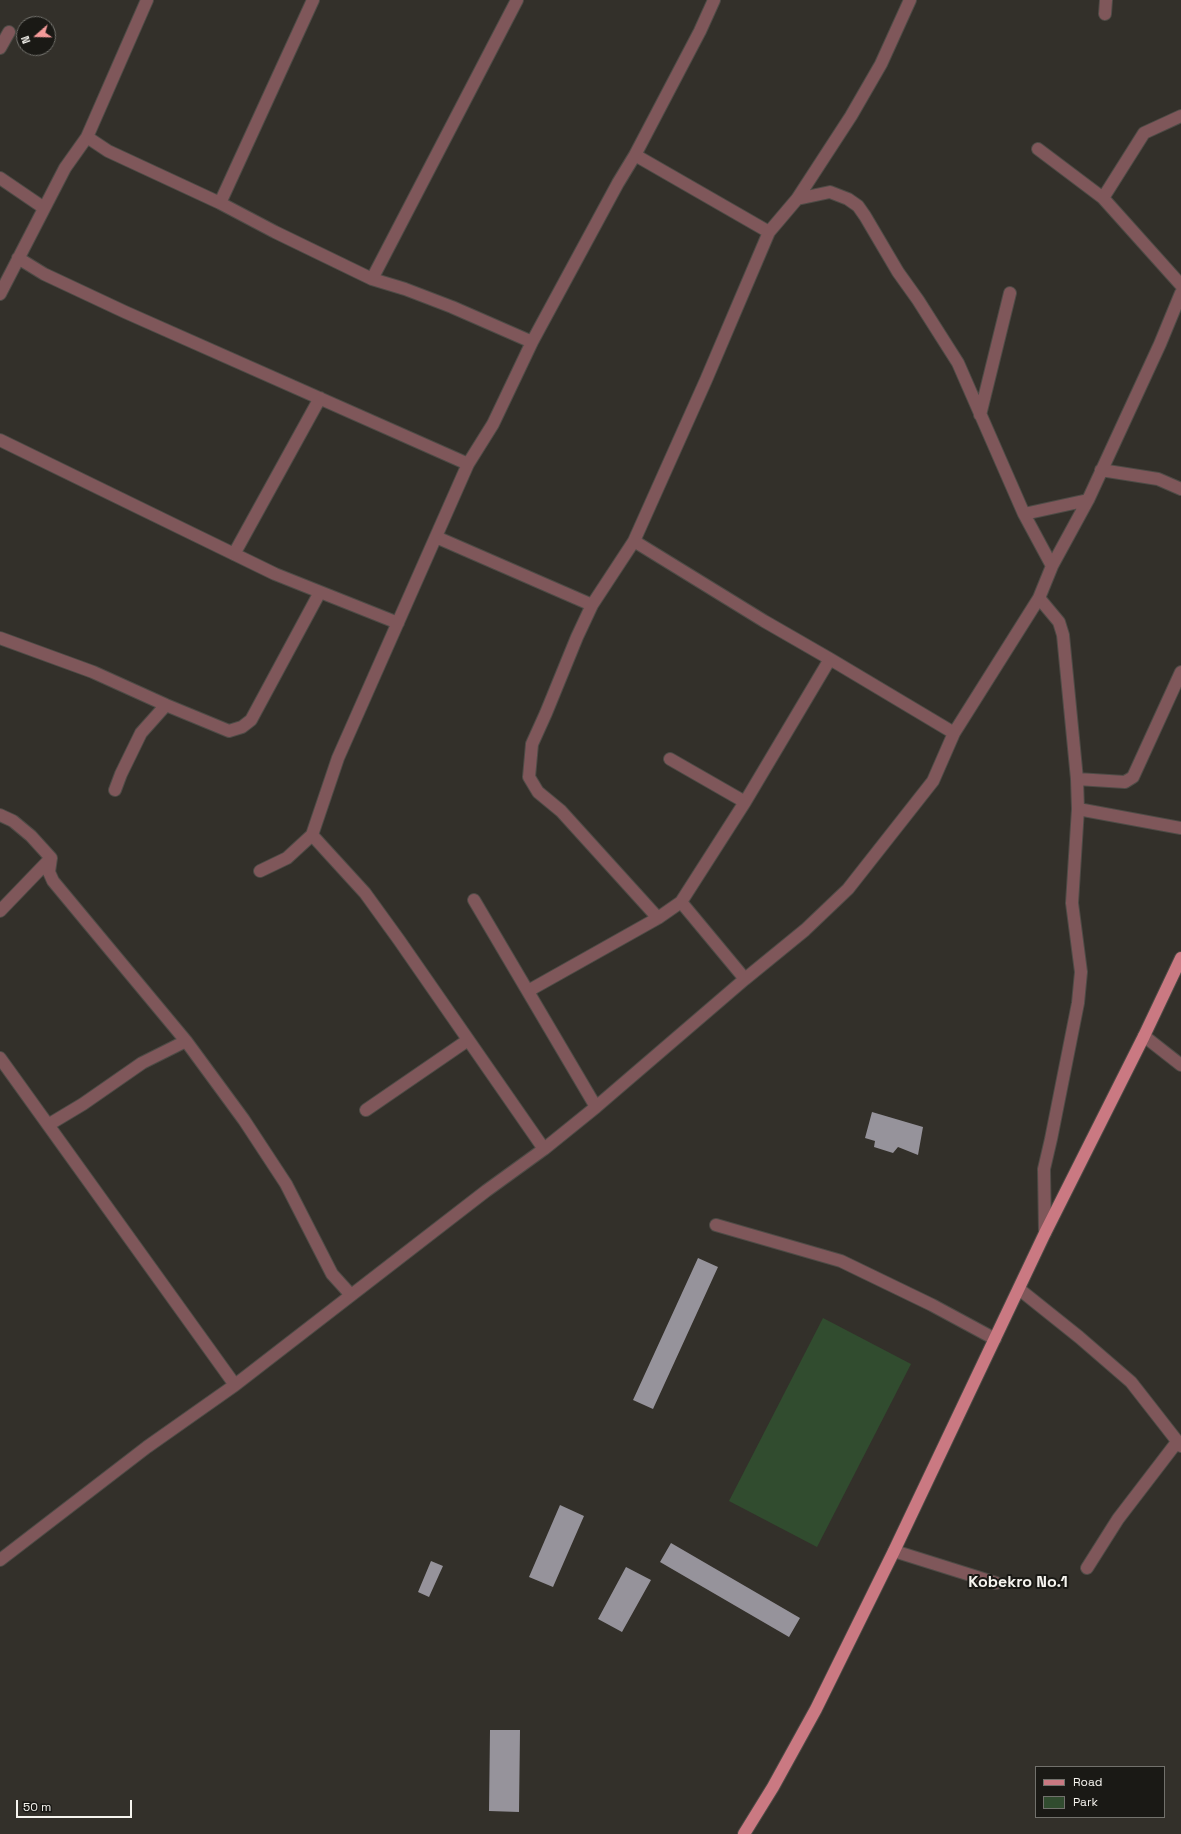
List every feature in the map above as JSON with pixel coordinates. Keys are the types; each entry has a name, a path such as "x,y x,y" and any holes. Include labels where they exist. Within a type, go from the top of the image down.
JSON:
{"main road":[{"path":"747,1833 816,1709 894,1551 1045,1233 1144,1036 1181,958"}],"street":[{"path":"0,294 65,168 87,137 147,0"},
{"path":"220,203 313,0"},
{"path":"372,279 517,0"},
{"path":"260,872 287,858 312,834 338,758 468,464 493,424 532,342 618,183 635,155 700,31 714,0"},
{"path":"658,918 561,811 538,792 529,777 532,744 592,605 634,541 706,380 768,232 797,199 850,116 881,64 910,0"},
{"path":"1105,14 1106,0"},
{"path":"0,48 9,32"},
{"path":"1103,198 1144,133 1181,116"},
{"path":"87,137 108,151 220,203 275,232 372,279 405,289 452,307 532,342"},
{"path":"1038,149 1103,198 1181,285"},
{"path":"635,155 768,232"},
{"path":"0,178 44,208"},
{"path":"797,199 830,192 848,199 858,206 898,272 918,300 958,363 1024,514 1052,566"},
{"path":"18,258 44,274 125,312 468,464"},
{"path":"980,415 1010,293"},
{"path":"0,1560 147,1447 235,1385 544,1149 806,930 848,889 934,781 954,733 1039,598 1052,566 1088,500 1160,344 1181,293"},
{"path":"234,554 320,398"},
{"path":"0,440 275,574 398,623"},
{"path":"1101,470 1158,479 1181,489"},
{"path":"1024,514 1088,500"},
{"path":"436,536 592,605"},
{"path":"634,541 764,621 830,658 954,733"},
{"path":"0,638 93,672 166,705 229,731 242,727 251,720 320,592"},
{"path":"1039,598 1059,622 1063,635 1077,779 1078,809 1072,903 1081,972 1078,1003 1044,1169 1045,1233"},
{"path":"528,991 658,918 682,902 745,802 830,658"},
{"path":"1077,779 1125,782 1133,777 1181,672"},
{"path":"115,790 141,733 166,705"},
{"path":"670,759 745,802"},
{"path":"1078,809 1181,828"},
{"path":"0,815 13,821 31,836 51,858"},
{"path":"312,834 365,893 544,1149"},
{"path":"0,911 51,858"},
{"path":"51,858 49,872 53,881 186,1041 244,1120 281,1178 332,1274 351,1295"},
{"path":"474,900 596,1107"},
{"path":"682,902 746,979"},
{"path":"1144,1036 1181,1065"},
{"path":"366,1110 468,1040"},
{"path":"48,1125 83,1104 142,1063 186,1041"},
{"path":"0,1058 235,1385"},
{"path":"716,1225 841,1261 932,1305 995,1339"},
{"path":"1019,1289 1132,1382 1179,1444 1118,1519 1087,1568"},
{"path":"894,1551 996,1583"}],"green space":[{"path":"823,1318 911,1364 817,1547 729,1501"}],"building":[{"path":"872,1112 923,1127 918,1155 898,1147 893,1153 874,1147 875,1141 865,1138"},
{"path":"698,1258 718,1267 653,1409 633,1400"},
{"path":"560,1505 584,1516 553,1587 529,1577"},
{"path":"671,1543 800,1618 789,1637 660,1562"},
{"path":"431,1561 443,1566 429,1597 418,1592"},
{"path":"626,1567 651,1580 622,1632 598,1619"},
{"path":"490,1730 520,1730 519,1812 489,1811"}],"district":[{"name":"Kobekro No.1","path":"1018,1583"}]}
